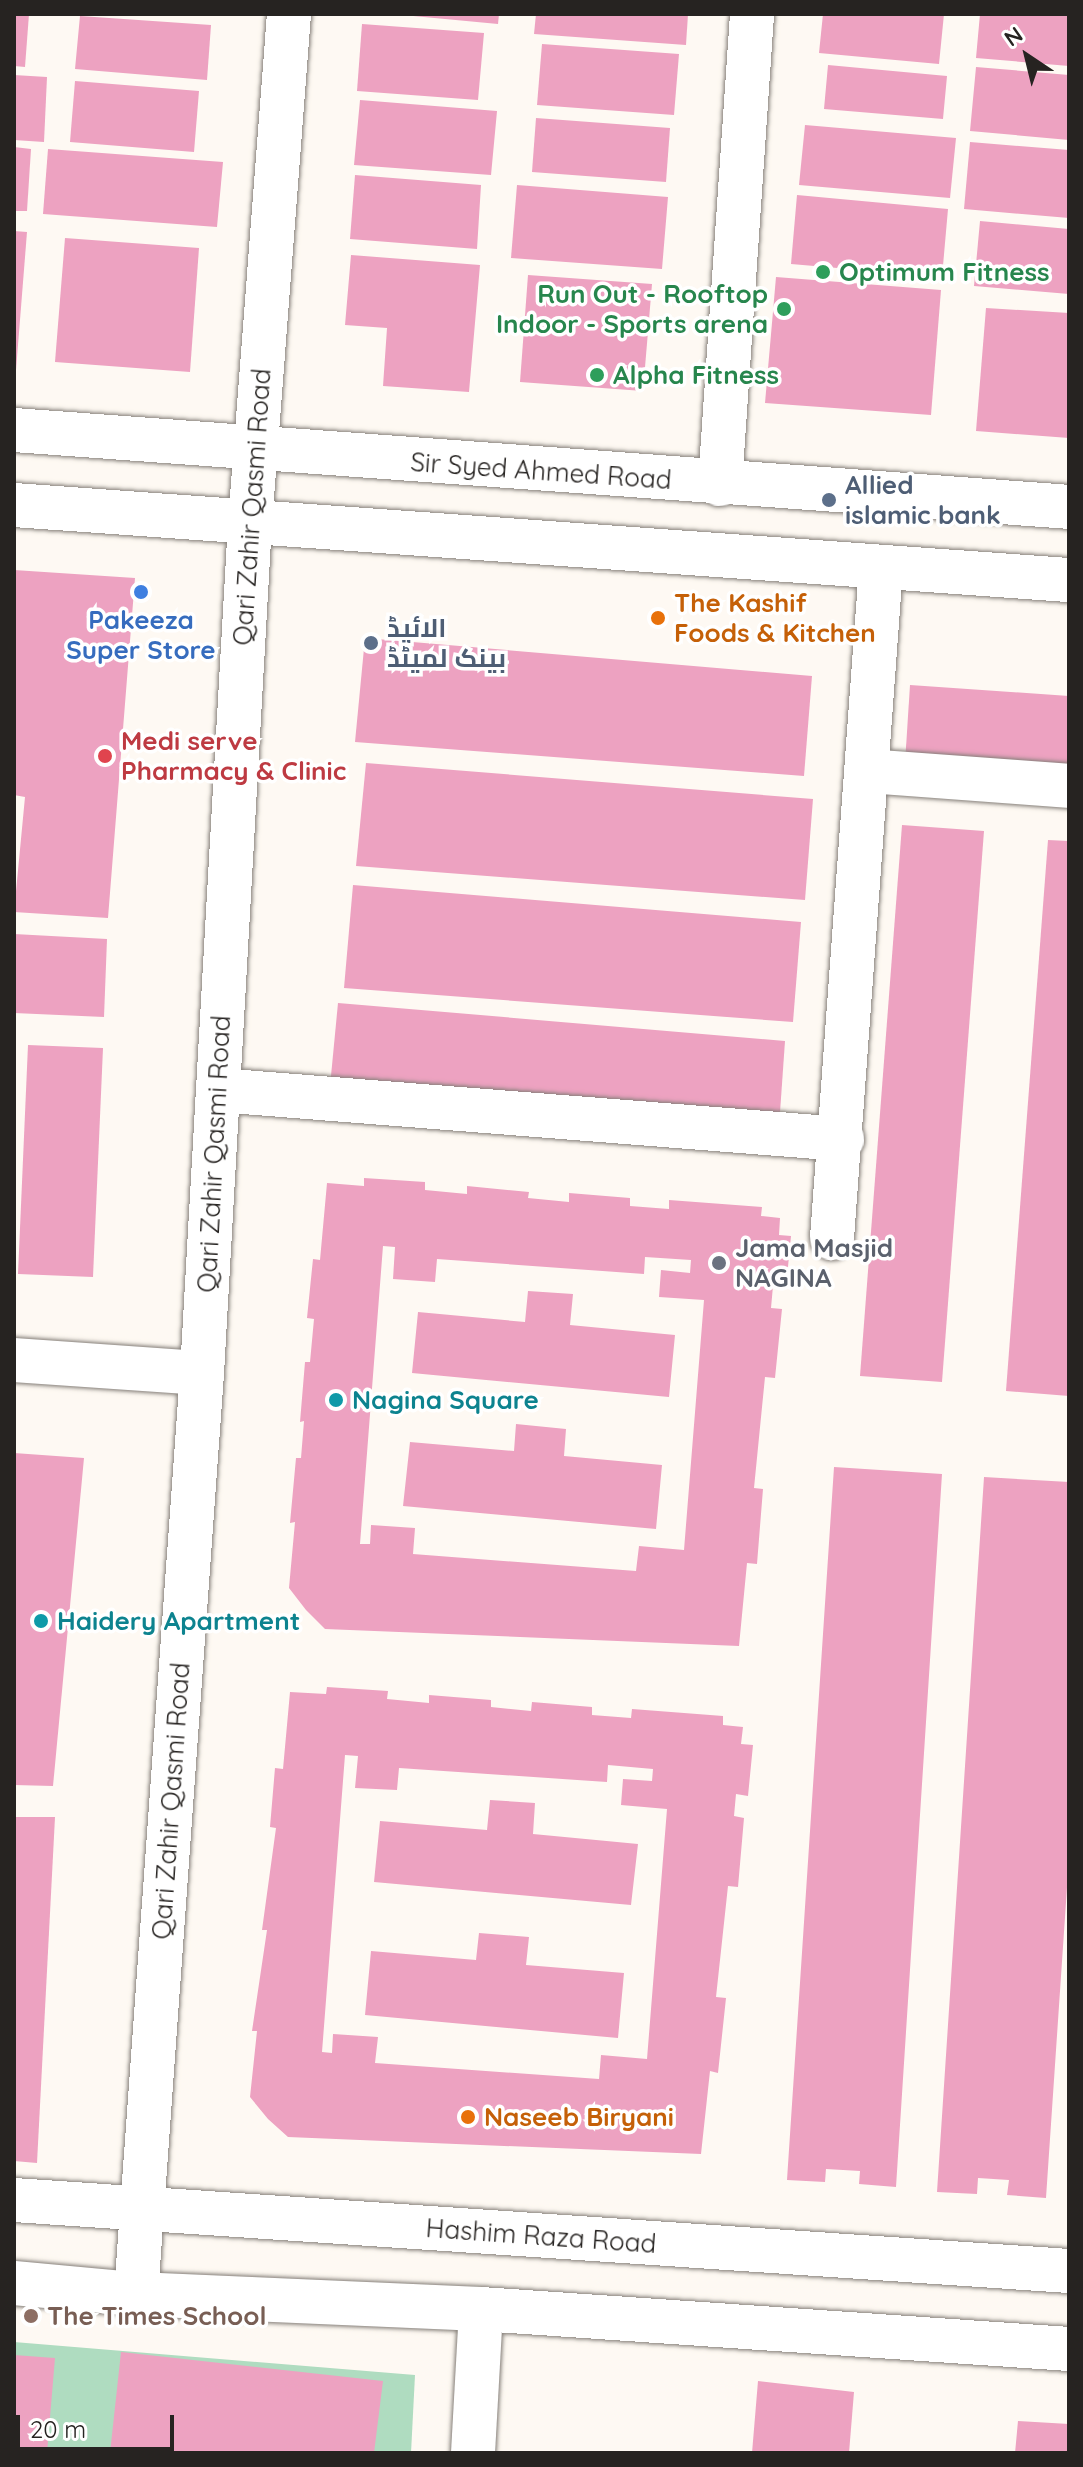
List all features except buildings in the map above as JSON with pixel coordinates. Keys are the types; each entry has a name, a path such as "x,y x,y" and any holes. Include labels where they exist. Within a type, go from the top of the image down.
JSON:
{"street":[{"name":"Qari Zahir Qasmi Road","path":"136,2294 202,1373 250,523 289,14"},
{"path":"720,484 752,14"},
{"name":"Sir Syed Ahmed Road","path":"14,430 720,484 1069,507"},
{"path":"14,505 1069,580"},
{"path":"832,1238 842,1139 881,567"},
{"path":"867,771 1069,786"},
{"path":"218,1090 842,1139"},
{"path":"14,1360 202,1373"},
{"name":"Hashim Raza Road","path":"14,2200 1069,2271"},
{"path":"14,2283 136,2294 481,2309 1069,2349"},
{"path":"473,2453 481,2309"}],"green space":[{"path":"14,2342 415,2375 411,2453 14,2453"}],"place":[{"name":"Optimum Fitness","path":"823,272"},
{"name":"Run Out - Rooftop Indoor - Sports arena","path":"784,309"},
{"name":"Alpha Fitness","path":"597,375"},
{"name":"Allied islamic bank","path":"829,500"},
{"name":"Pakeeza Super Store","path":"141,592"},
{"name":"The Kashif Foods & Kitchen","path":"658,618"},
{"name":"الائیڈ بینک لمیٹڈ","path":"371,643"},
{"name":"Medi serve Pharmacy & Clinic","path":"105,756"},
{"name":"Jama Masjid NAGINA","path":"719,1263"},
{"name":"Nagina Square","path":"336,1400"},
{"name":"Haidery Apartment","path":"41,1621"},
{"name":"Naseeb Biryani","path":"468,2117"},
{"name":"The Times School","path":"31,2316"}]}
